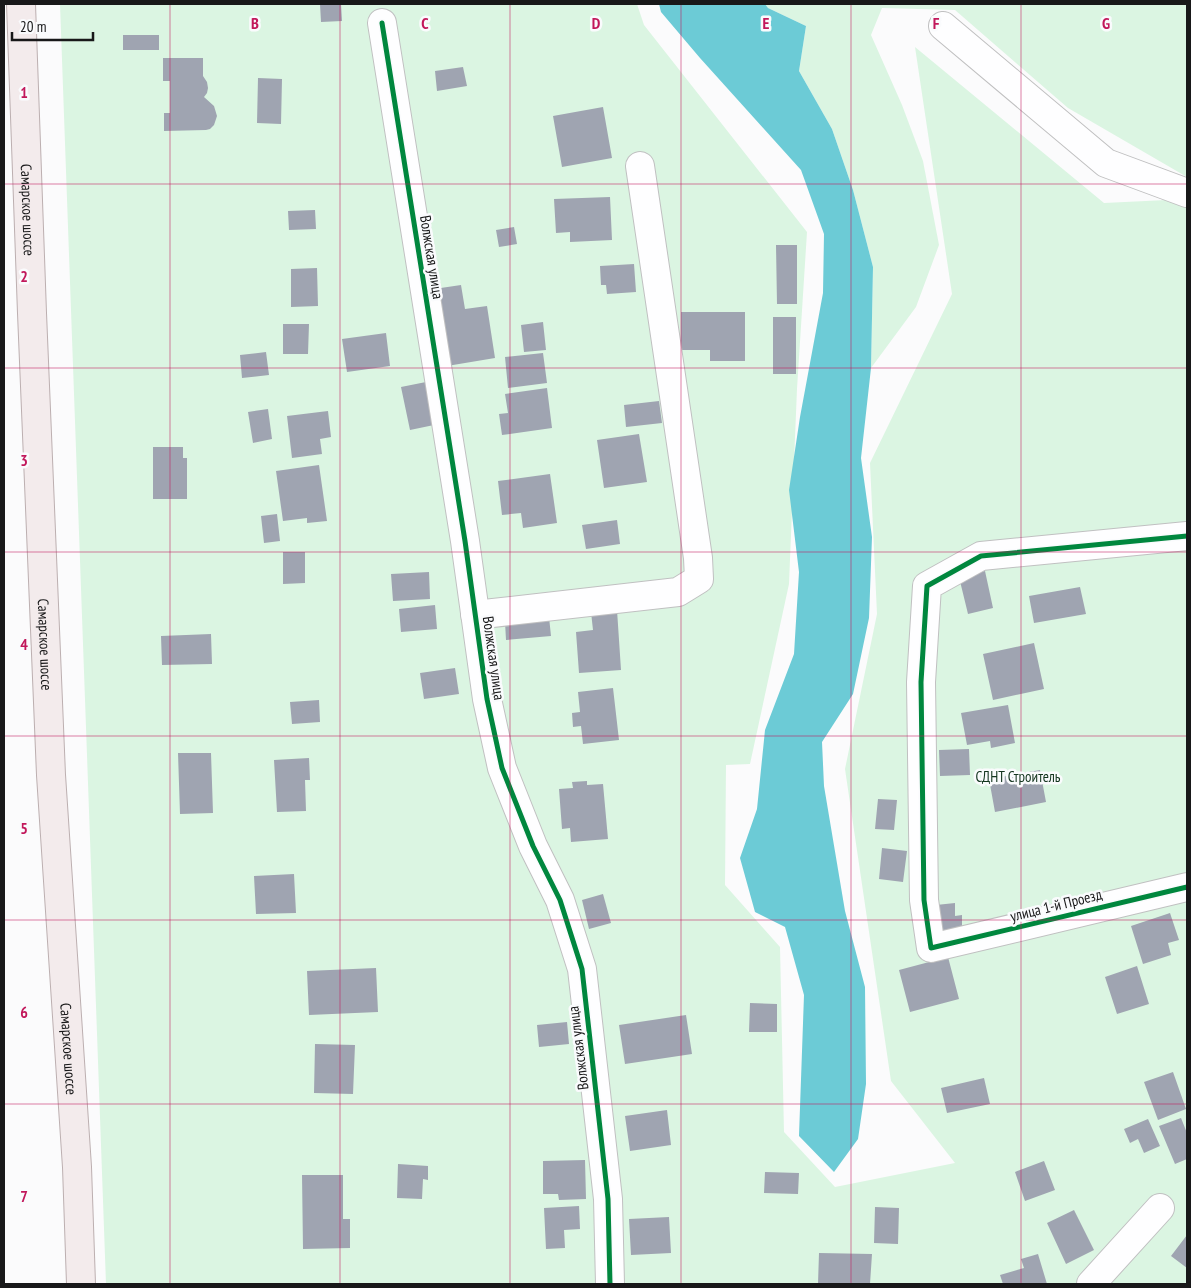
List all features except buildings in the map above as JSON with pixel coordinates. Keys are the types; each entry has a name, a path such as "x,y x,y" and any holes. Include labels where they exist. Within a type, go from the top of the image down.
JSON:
{"main road":[{"name":"Самарское шоссе","path":"22,4 50,765 77,1167 81,1284"}],"street":[{"name":"Волжская улица","path":"382,23 464,531 487,699 502,768 533,846 560,900 582,970 608,1199 610,1284"},
{"path":"943,26 1106,163 1187,193"},
{"name":"Волжская улица","path":"475,615 678,592 699,580 698,558 640,166"},
{"name":"улица 1-й Проезд","path":"1187,536 981,556 927,586 921,682 924,900 931,948 1187,887"},
{"path":"1091,1284 1160,1208"}],"green space":[{"name":"СДНТ Строитель","path":"60,4 637,4 644,25 807,232 797,389 789,584 750,764 726,765 725,885 780,947 784,1132 835,1187 955,1163 891,1081 845,769 877,614 870,463 952,294 915,47 1104,203 1187,199 1187,1284 106,1284"},
{"path":"765,4 1187,4 1187,177 1068,108 955,10 882,8 871,35 902,105 923,161 939,245 916,307 871,368 873,267 853,190 832,129 799,71 806,26 768,8"}],"water":[{"path":"659,4 765,4 768,8 806,26 799,71 832,129 853,190 873,267 871,368 861,458 872,537 869,618 853,694 822,742 824,786 845,911 865,987 866,1084 858,1139 834,1172 799,1136 804,995 785,927 755,912 740,858 757,809 765,730 794,654 799,572 789,490 800,417 823,293 824,234 801,170 700,58 661,12"}],"cycle path":[{"path":"382,23 465,541 487,699 502,768 533,846 560,900 582,969 608,1199 610,1284"},
{"path":"1187,536 981,556 927,586 921,682 924,900 931,948 1187,887"}]}
